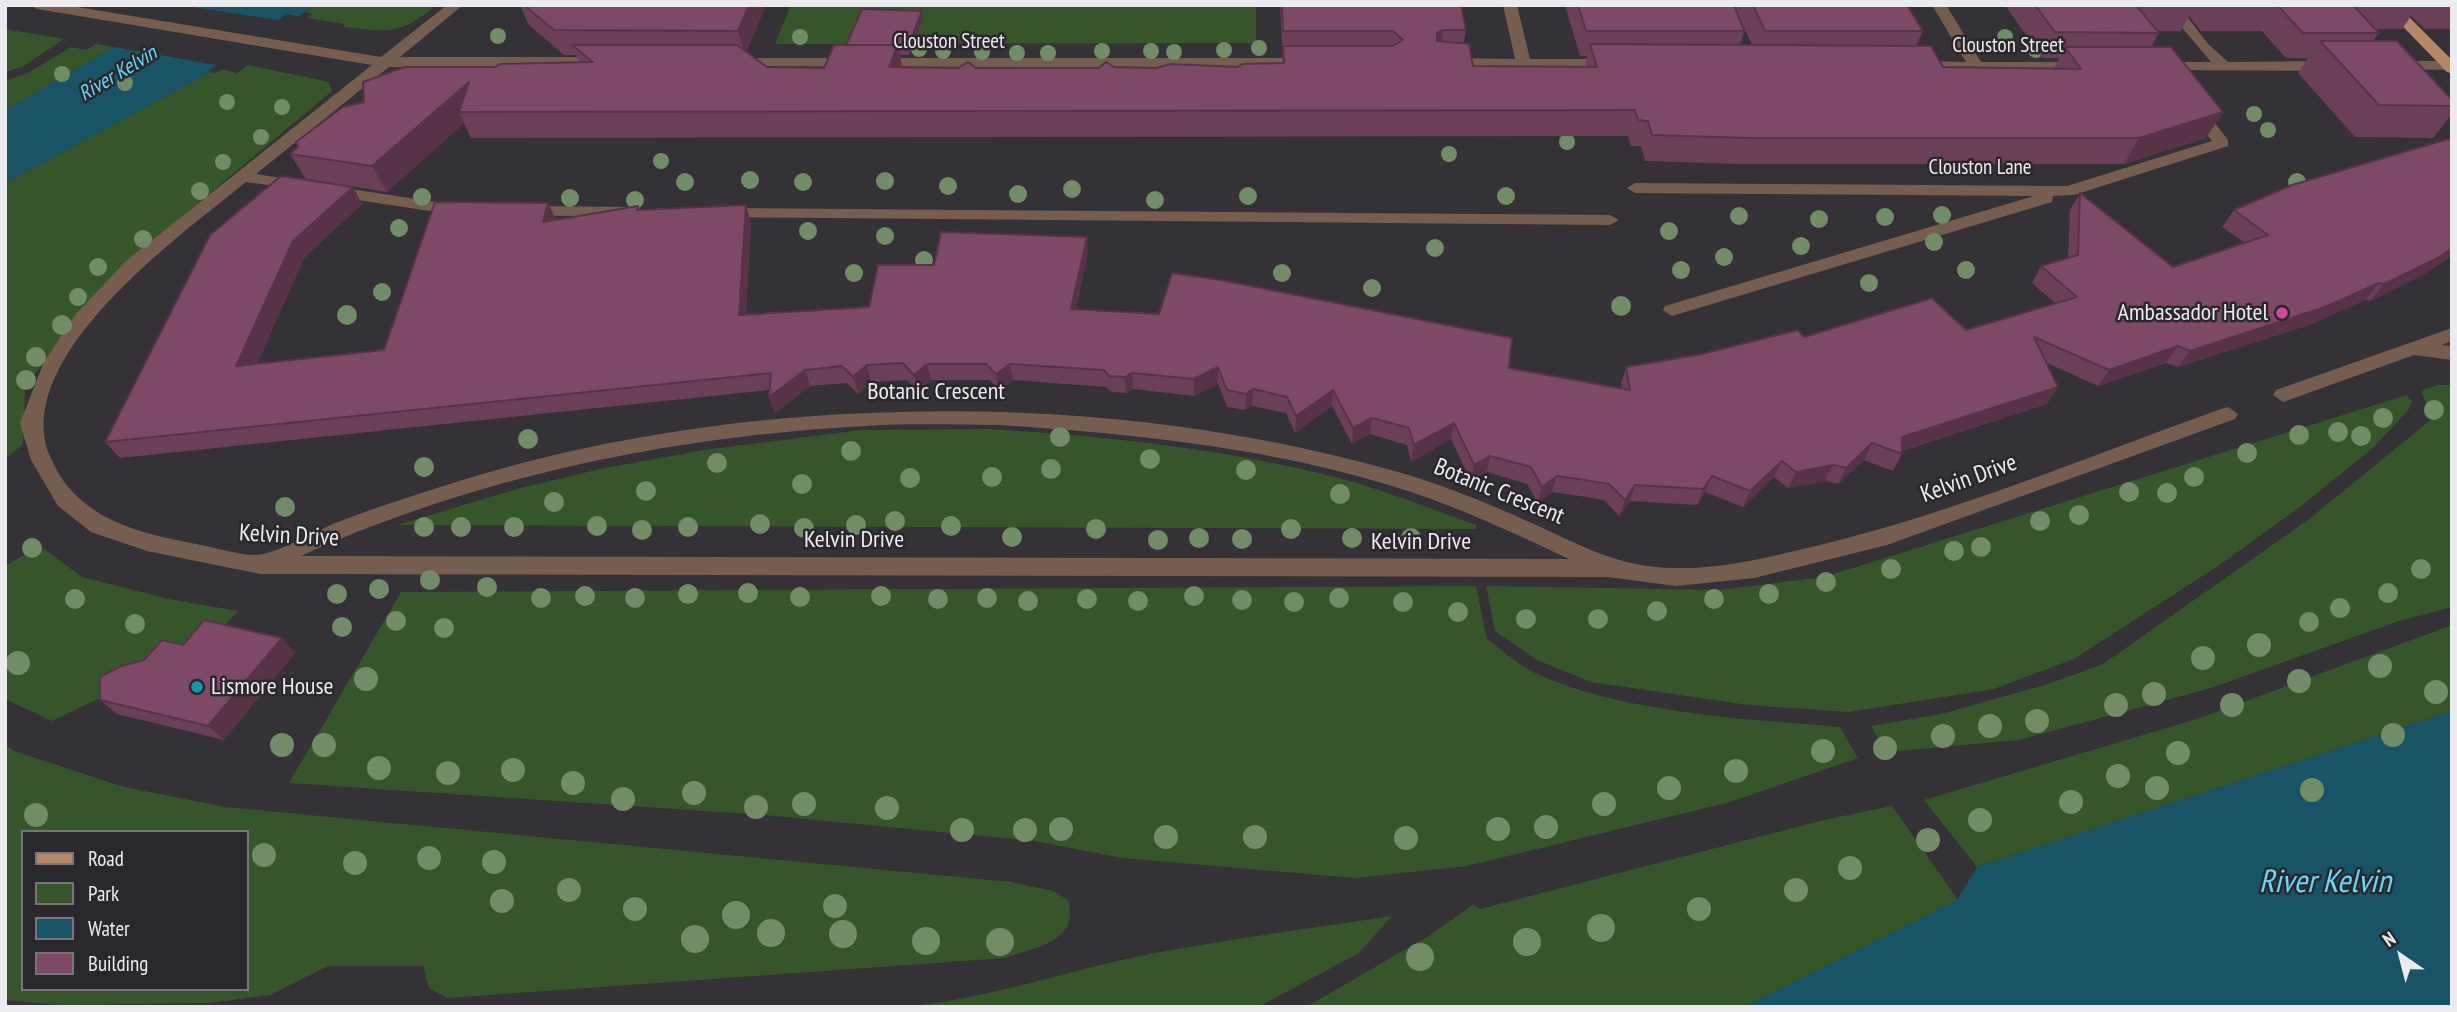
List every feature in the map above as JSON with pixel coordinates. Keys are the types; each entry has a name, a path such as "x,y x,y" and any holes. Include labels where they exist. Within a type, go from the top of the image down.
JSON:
{"main road":[{"path":"2389,5 2450,67"}],"street":[{"path":"37,5 382,62 619,62"},
{"name":"Kelvin Drive","path":"456,5 239,176 132,265 83,318 51,367 30,423 41,460 65,500 99,526 147,543 260,565 1608,568 1676,577 1754,569 1887,537 2228,414"},
{"path":"1510,5 1524,64"},
{"path":"1939,5 1976,66"},
{"path":"2170,5 2203,47 2225,67 2346,66"},
{"name":"Clouston Street","path":"714,62 1307,63"},
{"path":"1441,63 1627,64"},
{"name":"Clouston Street","path":"1901,66 2099,67"},
{"path":"2373,66 2450,67"},
{"name":"Clouston Lane","path":"1635,188 2068,191 2222,143 2180,88 2157,67 2225,67"},
{"path":"239,176 452,211 480,211"},
{"path":"1672,310 2068,191"},
{"path":"508,211 647,212"},
{"path":"703,213 1610,219"},
{"path":"2283,395 2452,334"},
{"path":"2412,349 2452,353"},
{"name":"Botanic Crescent","path":"260,565 358,523 470,486 603,453 730,430 859,418 958,417 1070,421 1180,432 1275,448 1388,477 1506,519 1608,568"}],"green space":[{"path":"314,5 436,5 403,27 383,30 343,27 345,24 307,18 313,14 306,12"},
{"path":"791,5 1256,5 1256,43 775,44"},
{"path":"5,29 64,39 22,67 5,72"},
{"path":"96,44 114,47 5,111 5,81 30,72 71,47 86,50"},
{"path":"248,65 329,82 332,91 171,226 94,297 25,387 23,444 5,459 5,183 217,68 237,73"},
{"path":"2437,385 2452,385 2452,607 2399,621 2211,688 2019,740 1886,752 1871,726 1941,714 2048,684 2103,664 2308,520 2433,418 2421,391"},
{"path":"2407,395 2412,402 2409,409 2374,447 2300,507 2221,564 2074,659 1994,689 1849,712 1748,705 1591,682 1537,660 1495,631 1486,586 1719,590 1824,577"},
{"path":"990,429 1166,445 1253,459 1339,478 1391,494 1476,525 1476,529 397,525 517,489 600,469 704,450 861,430"},
{"path":"40,546 82,577 169,599 238,611 202,649 52,721 5,699 5,566"},
{"path":"1476,586 1487,639 1535,673 1569,686 1645,706 1725,717 1840,727 1858,758 1730,802 1467,866 1355,878 1122,858 1035,841 764,815 289,783 401,592"},
{"path":"2452,625 2452,711 1977,867 1924,800 2197,719"},
{"path":"5,744 14,751 124,787 225,807 1011,882 1053,891 1068,900 1070,914 1068,925 1053,941 1005,958 447,998 429,988 423,966 328,966 270,995 209,1003 59,1005 5,1000"},
{"path":"1892,806 1958,900 1744,1007 1306,1007 1427,937 1473,905 1480,909 1824,820"},
{"path":"1392,916 1359,953 1258,1007 901,1007 965,998 1150,954"}],"water":[{"name":"River Kelvin","path":"185,5 314,5 261,45 5,183 5,111"},
{"name":"River Kelvin","path":"2452,711 2452,1007 1744,1007 1957,900 1977,867"}],"pier":[{"path":"178,5 278,20 287,14 301,17 263,48 215,73 208,71 216,65 109,46"}],"building":[{"path":"524,5 749,5 738,31 554,30"},
{"path":"1282,5 1461,5 1466,30 1443,30 1437,33 1437,41 1469,44 1473,66 1597,67 1590,44 1931,46 1943,67 2081,69 2065,47 2171,47 2223,112 2139,138 1750,138 1652,135 1648,121 1638,120 1635,110 459,112 469,82 372,166 290,154 298,147 296,142 343,107 364,102 363,82 405,67 495,67 500,64 593,62 572,45 737,45 767,67 824,68 834,45 898,45 889,67 958,68 968,62 976,68 1099,68 1106,62 1114,67 1156,68 1171,64 1238,67 1242,64 1284,63 1283,46 1393,46 1403,40 1393,31 1283,31"},
{"path":"1578,5 1734,5 1744,31 1586,31"},
{"path":"1753,5 1907,5 1923,31 1765,31"},
{"path":"2035,5 2136,5 2159,33 2055,32"},
{"path":"2216,5 2353,5 2379,33 2303,33 2278,6"},
{"path":"862,9 922,11 908,47 846,45"},
{"path":"2320,41 2397,41 2452,100 2452,106 2379,105"},
{"path":"2452,140 2452,248 2438,258 2384,284 2379,283 2325,307 2190,351 2178,346 2109,370 2034,337 2058,387 1902,437 1902,454 1872,443 1846,468 1833,465 1796,472 1782,461 1750,491 1712,476 1703,489 1635,485 1625,500 1609,484 1585,480 1557,476 1542,487 1531,467 1490,456 1474,465 1454,423 1414,445 1409,428 1372,418 1353,428 1333,390 1296,416 1287,397 1253,389 1246,394 1227,390 1218,367 1194,379 1132,373 1125,377 1109,376 1104,370 1010,364 996,374 986,364 927,364 914,375 903,363 867,365 853,377 842,366 805,370 769,397 771,373 105,442 210,235 281,176 353,187 293,241 236,366 384,350 435,202 548,203 543,222 638,206 637,210 746,205 739,315 869,307 878,265 934,265 941,232 1087,237 1071,309 1159,314 1172,273 1221,280 1512,338 1509,368 1630,390 1626,367 1702,354 1798,330 1804,337 1932,298 1966,330 2077,297 2041,266 2078,255 2080,193 2173,267 2268,235 2234,210 2292,185"},
{"name":"Lismore House","path":"204,620 282,638 208,726 100,700 100,677 121,666 144,660 162,640 183,645"}],"place":[{"name":"Ambassador Hotel","path":"2282,313"},
{"name":"Lismore House","path":"197,687"}]}
